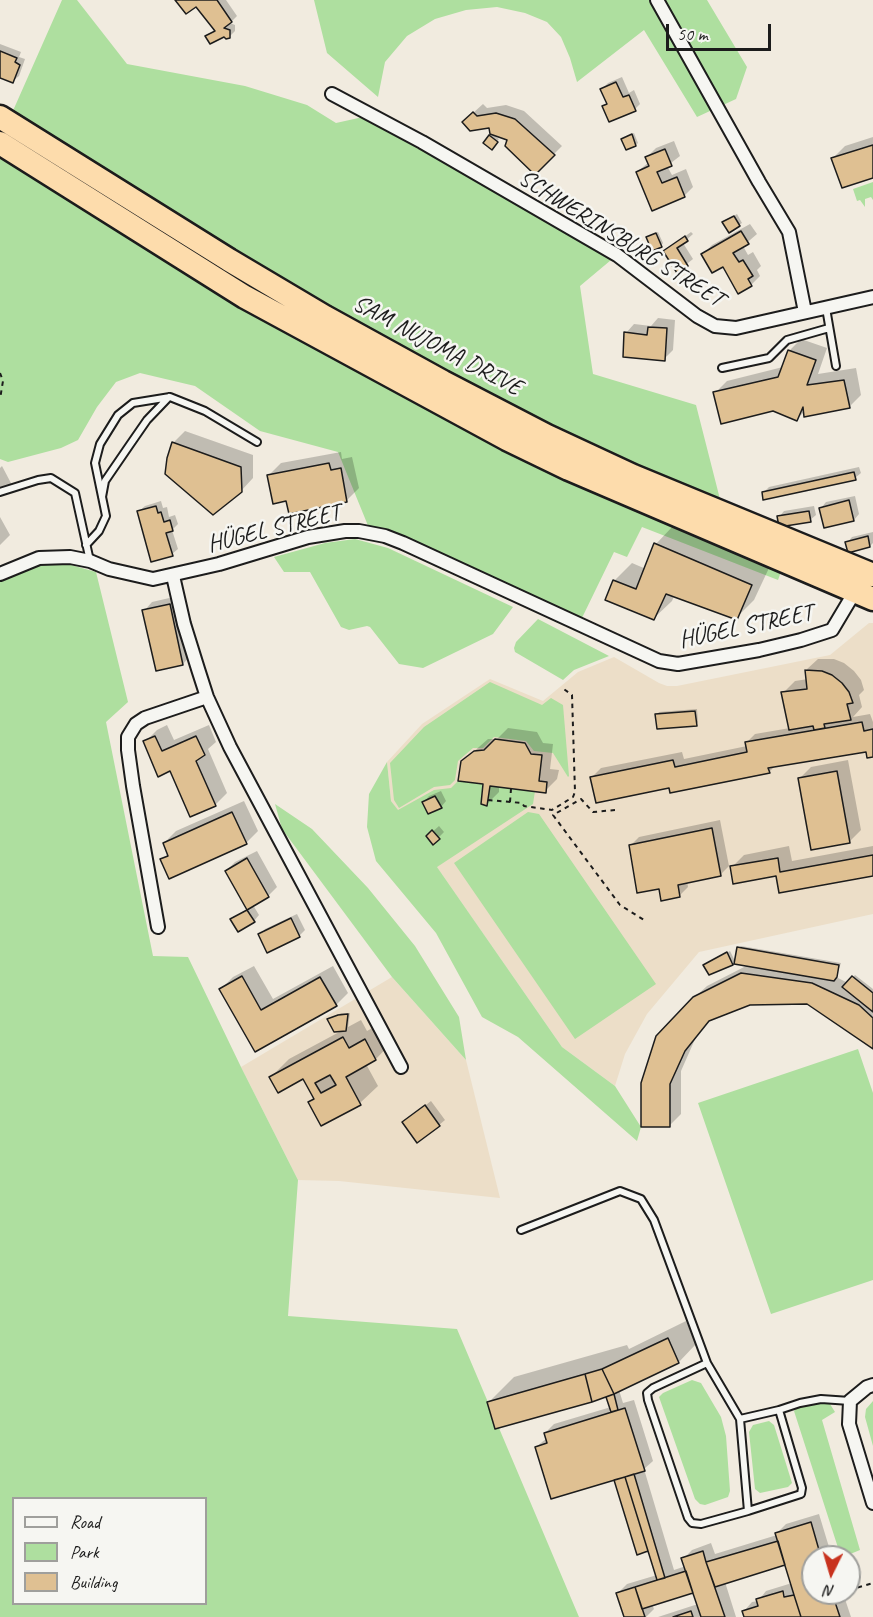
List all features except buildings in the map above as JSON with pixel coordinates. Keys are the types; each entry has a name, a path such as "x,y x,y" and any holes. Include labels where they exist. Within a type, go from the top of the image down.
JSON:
{"highway":[{"name":"SAM NUJOMA DRIVE","path":"0,117 258,277 443,382 547,436 866,585"},
{"name":"SAM NUJOMA DRIVE","path":"0,143 246,297 507,439 569,469 866,585"}],"street":[{"path":"657,0 789,232 806,312"},
{"name":"SCHWERINSBURG STREET","path":"332,94 422,142 617,255 697,316 715,326 735,327 873,297"},
{"name":"HÜGEL STREET","path":"0,574 39,558 70,557 153,579 219,564 308,537 345,531 370,533 403,543 659,661 678,664 759,650 832,630 866,585"},
{"path":"173,576 184,624 207,696 230,747 400,1067"},
{"path":"158,927 133,786 128,737 130,730 145,718 207,696"},
{"path":"873,1385 850,1401 849,1424 873,1503"}],"lane":[{"path":"826,307 836,366"},
{"path":"722,368 769,358 787,340 829,328"},
{"path":"101,499 105,481 147,420 170,397"},
{"path":"86,545 99,531 106,516 95,463 100,444 118,415 133,402 170,397 205,411 257,442"},
{"path":"0,492 51,478 75,493 90,561"},
{"path":"521,1230 620,1191 641,1199 654,1220 707,1363 740,1419 748,1511"},
{"path":"707,1363 647,1393 688,1518 692,1523 701,1524 801,1494 802,1488 778,1410"},
{"path":"740,1419 821,1399 850,1401"}],"path":[{"path":"0,373 2,381 0,399"},
{"path":"488,800 522,803 524,806 552,810 573,797 575,792 572,695 561,687"},
{"path":"510,802 512,789"},
{"path":"615,810 593,812 581,799 553,816 620,905 644,920"}],"shaded area":[{"path":"869,623 873,623 873,914 699,952 647,1014 625,1054 615,1086 562,1047 391,801 387,762 422,724 490,679 543,701 578,672 614,657 659,683 677,686 830,655"},
{"path":"392,977 466,1060 500,1198 339,1181 298,1180 241,1067"}],"green space":[{"path":"62,0 77,0 127,64 245,86 307,105 336,123 372,115 617,255 580,286 593,374 696,405 722,507 443,382 8,122"},
{"path":"314,0 707,0 747,67 736,99 697,117 644,30 577,82 561,37 547,22 525,13 497,7 466,10 435,19 407,36 385,62 378,97 327,53"},
{"path":"0,151 119,231 782,569 778,580 642,527 627,557 614,552 579,624 371,533 338,452 260,431 195,386 140,373 116,382 97,407 78,440 61,448 8,462 0,459"},
{"path":"873,182 873,200 871,197 865,199 865,207 860,200 857,201 853,189"},
{"path":"355,539 388,548 513,607 493,634 423,668 399,664 370,627 349,630 341,627 310,572 284,572 274,557 325,543"},
{"path":"41,563 64,563 96,572 128,702 106,722 153,956 188,957 298,1180 288,1316 457,1329 579,1617 0,1617 0,578"},
{"path":"538,619 609,656 574,670 563,680 515,652 516,642"},
{"path":"490,682 542,705 551,698 563,705 569,776 553,753 534,751 526,741 494,737 483,748 473,748 458,761 455,780 450,785 434,787 399,808 394,800 390,763 424,727"},
{"path":"387,762 391,801 398,810 434,790 451,788 458,781 483,784 481,804 487,805 490,786 535,791 533,804 437,867 562,1047 615,1086 641,1127 637,1141 518,1037 482,1017 436,933 376,861 367,827 369,794"},
{"path":"275,804 312,829 368,888 415,946 459,1017 466,1060 392,977 282,829"},
{"path":"528,812 539,814 656,984 575,1039 454,863"},
{"path":"858,1049 873,1093 873,1280 771,1314 698,1103"},
{"path":"692,1380 701,1383 721,1417 726,1436 730,1491 728,1497 705,1505 695,1499 659,1397"},
{"path":"821,1400 830,1404 835,1412 822,1420 859,1545 837,1545 794,1411 801,1403"},
{"path":"873,1401 873,1446 865,1417 866,1409"},
{"path":"769,1421 774,1425 792,1483 788,1487 760,1493 755,1489 749,1432 753,1425"}]}
